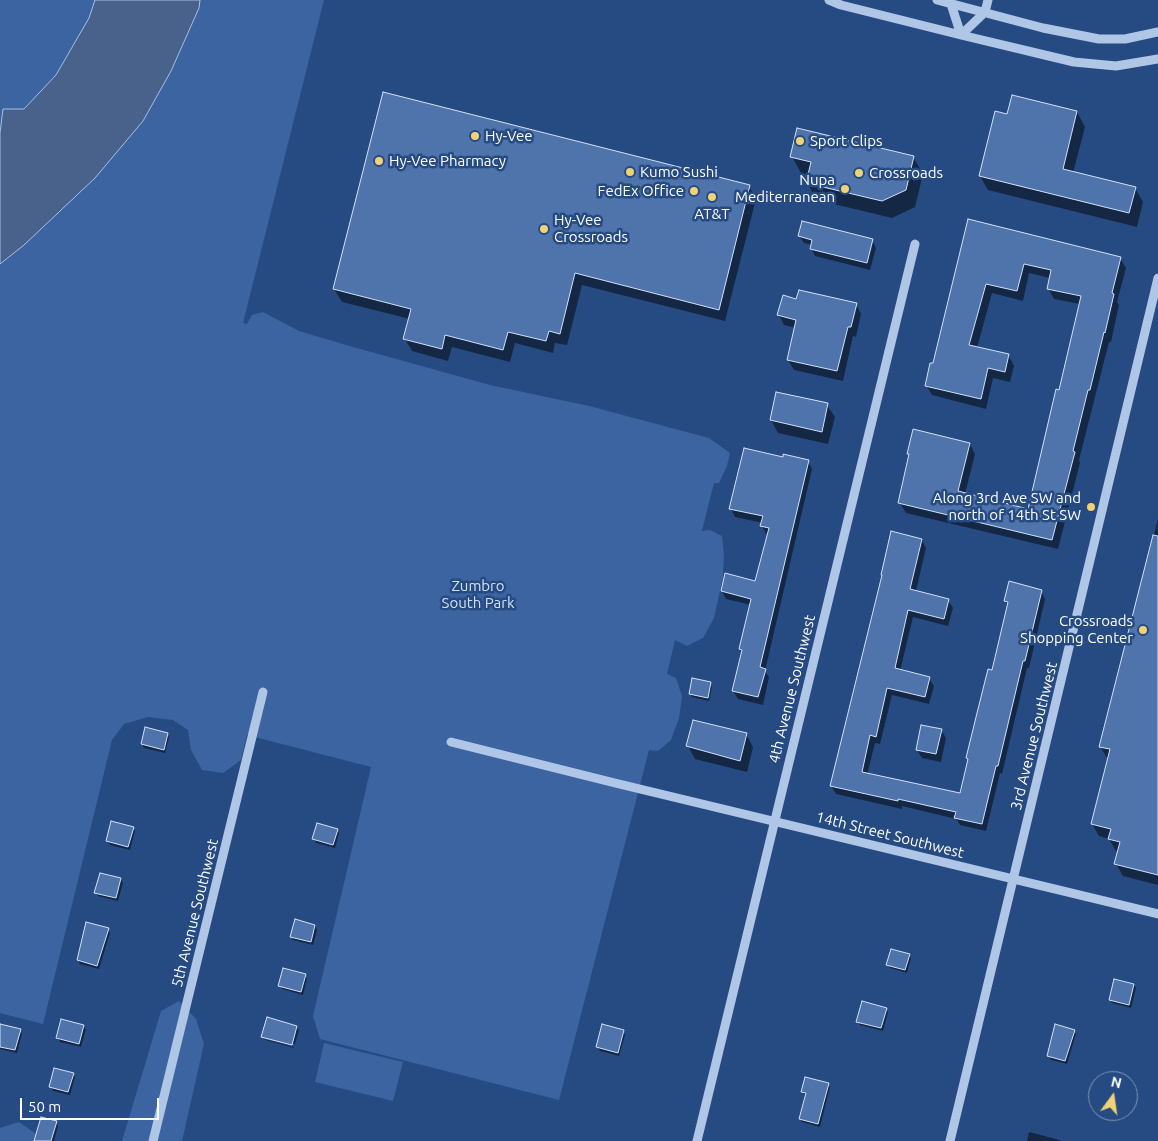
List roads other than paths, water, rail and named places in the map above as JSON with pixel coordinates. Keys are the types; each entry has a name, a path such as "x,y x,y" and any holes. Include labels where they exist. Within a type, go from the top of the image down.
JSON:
{"street":[{"path":"829,0 841,5 961,35 1087,64 1116,66 1158,59"},
{"path":"937,0 951,2 1043,28 1100,39 1125,39 1158,32"},
{"path":"961,35 985,12 988,0"},
{"path":"951,2 961,35"},
{"name":"4th Avenue Southwest","path":"696,1141 915,244"},
{"name":"3rd Avenue Southwest","path":"950,1141 1158,278"},
{"name":"5th Avenue Southwest","path":"153,1141 264,692"},
{"name":"14th Street Southwest","path":"451,742 1158,914"}],"place":[{"name":"Hy-Vee","path":"475,136"},
{"name":"Sport Clips","path":"800,141"},
{"name":"Hy-Vee Pharmacy","path":"379,161"},
{"name":"Kumo Sushi","path":"630,172"},
{"name":"Crossroads","path":"859,173"},
{"name":"Nupa Mediterranean","path":"845,189"},
{"name":"FedEx Office","path":"694,191"},
{"name":"AT&T","path":"712,197"},
{"name":"Hy-Vee Crossroads","path":"544,229"},
{"name":"Along 3rd Ave SW and north of 14th St SW","path":"1091,507"},
{"name":"Crossroads Shopping Center","path":"1143,630"}],"park label":[{"name":"Zumbro South Park","path":"478,594"}]}
